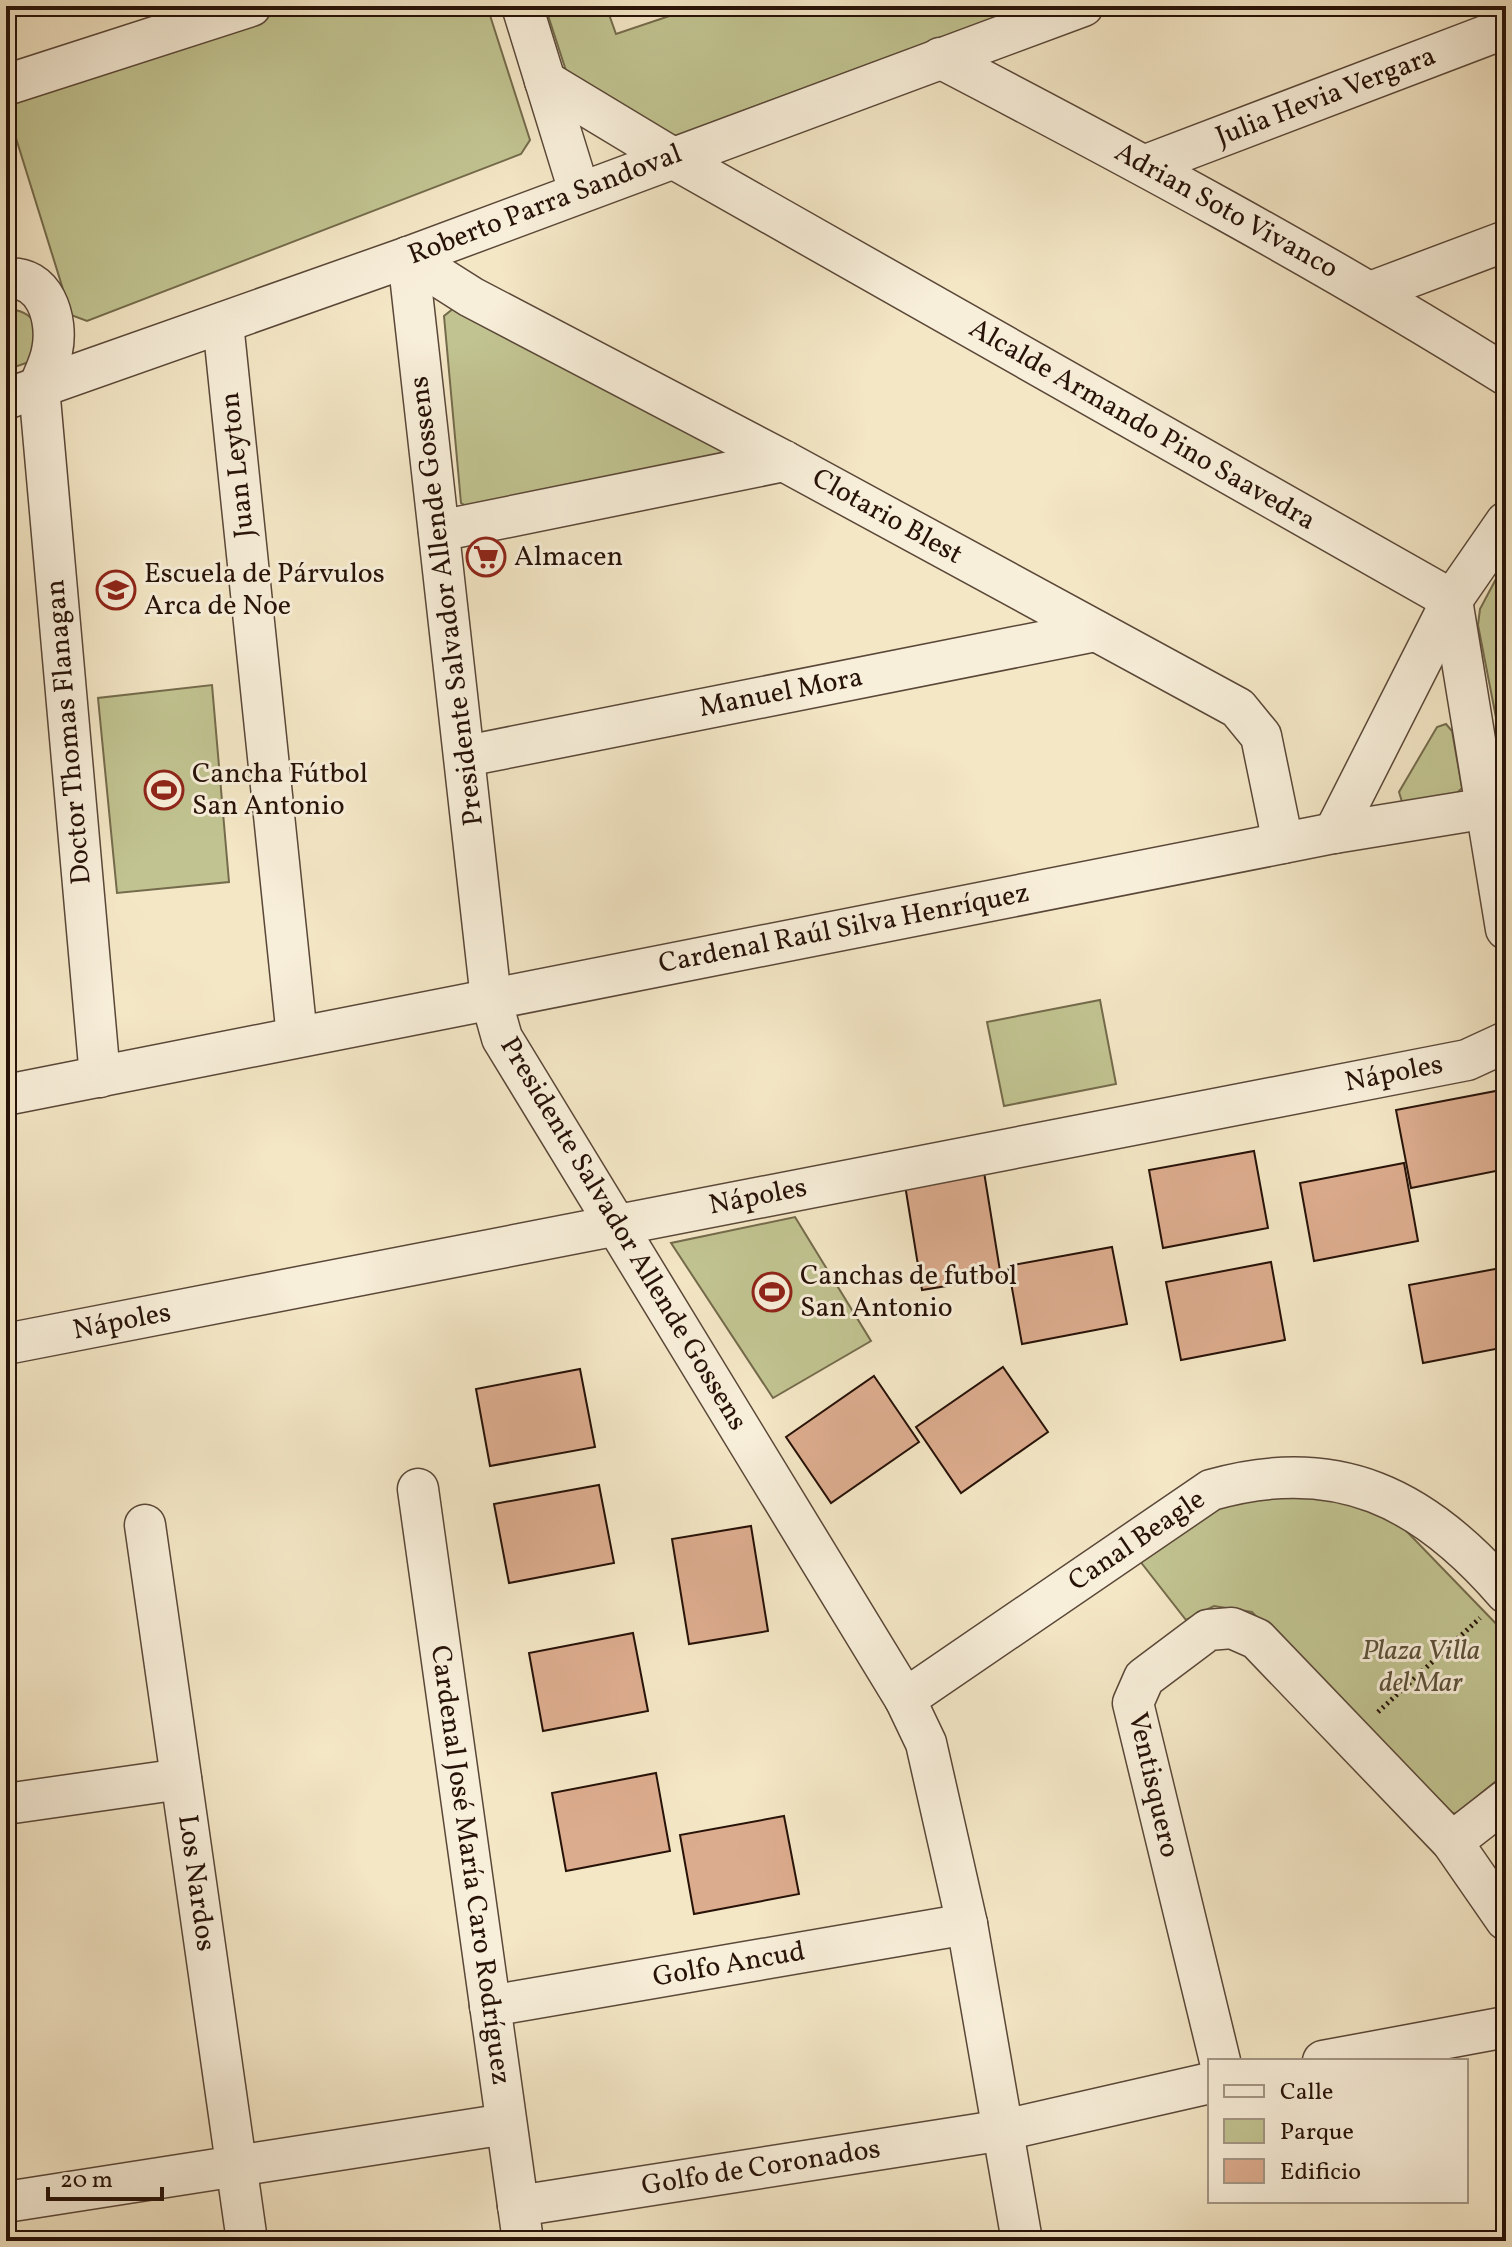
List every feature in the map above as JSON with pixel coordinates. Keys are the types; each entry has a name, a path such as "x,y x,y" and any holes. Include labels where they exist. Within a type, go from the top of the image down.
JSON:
{"street":[{"path":"6,85 251,6"},
{"path":"522,6 579,191"},
{"name":"Roberto Parra Sandoval","path":"22,393 408,257 1083,6"},
{"name":"Julia Hevia Vergara","path":"1146,165 1506,28"},
{"name":"Adrian Soto Vivanco","path":"940,58 1146,165 1373,291 1506,375"},
{"name":"Alcalde Armando Pino Saavedra","path":"545,81 671,157 1452,600"},
{"path":"1373,291 1506,241"},
{"name":"Clotario Blest","path":"408,257 471,297 784,461 1228,702 1248,717 1261,736 1283,843"},
{"name":"Presidente Salvador Allende Gossens","path":"408,257 491,999 502,1038 905,1699 926,1743 967,1924"},
{"path":"6,279 23,277 35,283 47,301 54,332 52,351 22,393"},
{"name":"Juan Leyton","path":"223,323 297,1037"},
{"name":"Doctor Thomas Flanagan","path":"22,393 100,1077"},
{"path":"439,531 784,461"},
{"path":"1334,833 1452,600 1506,522"},
{"path":"1452,600 1497,806 1506,929"},
{"name":"Manuel Mora","path":"466,756 1096,631"},
{"name":"Cardenal Raúl Silva Henríquez","path":"6,1095 1334,833 1497,806"},
{"name":"Nápoles","path":"6,1344 1467,1060 1506,1042"},
{"name":"Canal Beagle","path":"905,1699 1211,1490 1235,1483 1310,1478 1374,1492 1417,1512 1444,1529 1496,1585"},
{"name":"Cardenal José María Caro Rodríguez","path":"418,1489 520,2224"},
{"name":"Los Nardos","path":"145,1525 247,2241"},
{"name":"Ventisquero","path":"1219,2059 1133,1714 1137,1690 1144,1678 1208,1630 1232,1628 1257,1639 1452,1842 1506,1920"},
{"path":"6,1804 181,1779"},
{"path":"1452,1842 1506,1800"},
{"path":"967,1924 1022,2241"},
{"name":"Golfo Ancud","path":"490,2006 967,1924"},
{"path":"1334,2059 1506,2027"},
{"name":"Golfo de Coronados","path":"520,2224 1004,2130 1208,2083"},
{"path":"6,2202 506,2124"}],"path":[{"path":"1351,1737 1496,1585"}],"green space":[{"path":"282,6 487,6 530,140 521,154 87,321 71,315 6,106 6,96"},
{"path":"545,6 606,6 616,34 699,6 1026,6 669,138 572,89"},
{"path":"459,304 732,453 473,510 461,503 444,316"},
{"path":"15,310 31,318 39,334 29,362 6,370 6,313"},
{"path":"1506,560 1506,769 1478,625 1480,609"},
{"name":"Cancha Fútbol San Antonio","path":"212,685 229,882 117,893 98,698"},
{"path":"1446,724 1452,731 1462,788 1456,794 1402,802 1399,792 1437,727"},
{"path":"1100,1000 1116,1084 1004,1106 987,1022"},
{"name":"Canchas de futbol San Antonio","path":"795,1217 871,1341 773,1398 671,1243"},
{"name":"Plaza Villa del Mar","path":"1317,1487 1386,1510 1506,1634 1506,1773 1457,1813 1444,1815 1252,1612 1214,1606 1186,1620 1136,1556 1205,1508"}],"building":[{"path":"1501,1090 1506,1118 1506,1169 1411,1188 1396,1110"},
{"path":"1254,1151 1268,1228 1163,1248 1149,1170"},
{"path":"1404,1163 1418,1241 1314,1261 1300,1183"},
{"path":"984,1172 1001,1277 922,1290 905,1185"},
{"path":"1112,1247 1127,1324 1022,1344 1008,1266"},
{"path":"1271,1262 1285,1340 1181,1360 1166,1282"},
{"path":"1506,1267 1506,1347 1423,1363 1409,1285"},
{"path":"1003,1367 1048,1432 961,1493 916,1427"},
{"path":"580,1369 595,1447 490,1466 476,1389"},
{"path":"874,1376 919,1442 831,1503 786,1437"},
{"path":"599,1485 614,1563 509,1583 494,1504"},
{"path":"751,1526 768,1631 689,1644 672,1539"},
{"path":"633,1633 648,1711 543,1731 529,1653"},
{"path":"656,1773 670,1851 566,1871 552,1793"},
{"path":"784,1816 799,1894 694,1914 680,1835"}],"place":[{"name":"Almacen","path":"486,557"},
{"name":"Escuela de Párvulos Arca de Noe","path":"116,590"},
{"name":"Cancha Fútbol San Antonio","path":"164,790"},
{"name":"Canchas de futbol San Antonio","path":"772,1292"}]}
